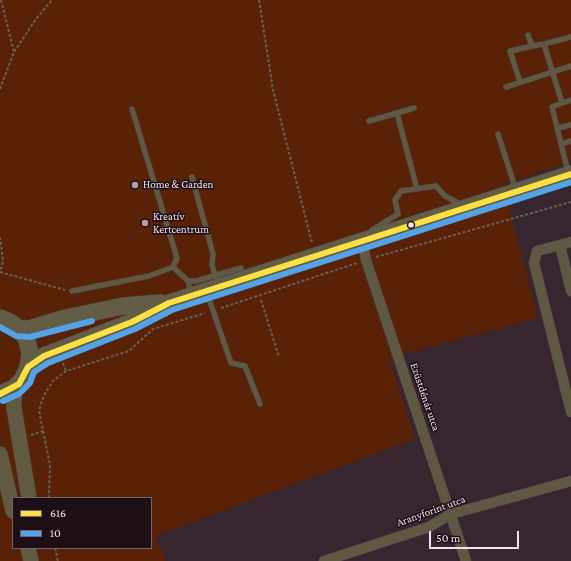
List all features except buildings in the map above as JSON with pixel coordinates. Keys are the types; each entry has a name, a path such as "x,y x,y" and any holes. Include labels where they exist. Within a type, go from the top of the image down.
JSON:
{"main road":[{"path":"28,367 44,356 132,322 204,286 316,256 570,175"},
{"path":"19,329 29,329 66,318 123,306 169,303"},
{"path":"0,318 10,322 19,329 29,347 28,367 23,379 7,391"}],"street":[{"path":"571,242 537,251 534,263 571,412"},
{"name":"Ezüstdénár utca","path":"356,243 366,260 452,514 466,561"},
{"path":"560,245 571,291"},
{"path":"7,391 14,408 29,497"},
{"path":"0,454 12,507"},
{"name":"Aranyforint utca","path":"324,561 429,527 452,514 571,481"},
{"path":"28,549 31,561"}],"lane":[{"path":"528,35 532,46"},
{"path":"520,82 510,51 571,37"},
{"path":"544,44 562,103"},
{"path":"506,87 571,66"},
{"path":"570,175 552,106 571,100"},
{"path":"369,121 414,108"},
{"path":"72,291 149,276 173,267 177,258 132,109"},
{"path":"397,113 417,189"},
{"path":"558,128 571,125"},
{"path":"498,134 517,192"},
{"path":"561,144 571,141"},
{"path":"192,177 212,254 212,265 204,286"},
{"path":"356,243 398,214 395,200 401,191 436,186 445,196 467,207"},
{"path":"173,267 204,286 231,363 245,366 260,404"},
{"path":"204,286 241,268"}],"path":[{"path":"1,0 14,52"},
{"path":"0,89 14,52 36,19 52,0"},
{"path":"259,0 273,90 316,256"},
{"path":"49,497 50,465 39,410 44,395 53,381 66,371 128,351 153,329 213,311 366,260 571,202"},
{"path":"0,237 3,260 0,272 44,286 72,291"},
{"path":"261,300 279,358"},
{"path":"19,438 42,431"},
{"path":"55,549 58,561"}],"shaded area":[{"path":"0,0 571,0 571,162 503,184 538,318 389,358 415,439 155,536 166,561 0,561"}],"transit line":[{"name":"616","path":"28,367 44,356 132,322 169,303 571,174"},
{"name":"10","path":"3,401 19,394 30,383 34,372 48,363 135,329 172,310 571,182"},
{"name":"10","path":"0,327 16,336 30,337 92,321"},
{"name":"616","path":"0,394 19,384 28,367"}],"place":[{"name":"Home & Garden","path":"135,185"},
{"name":"Kreatív Kertcentrum","path":"145,223"}]}
